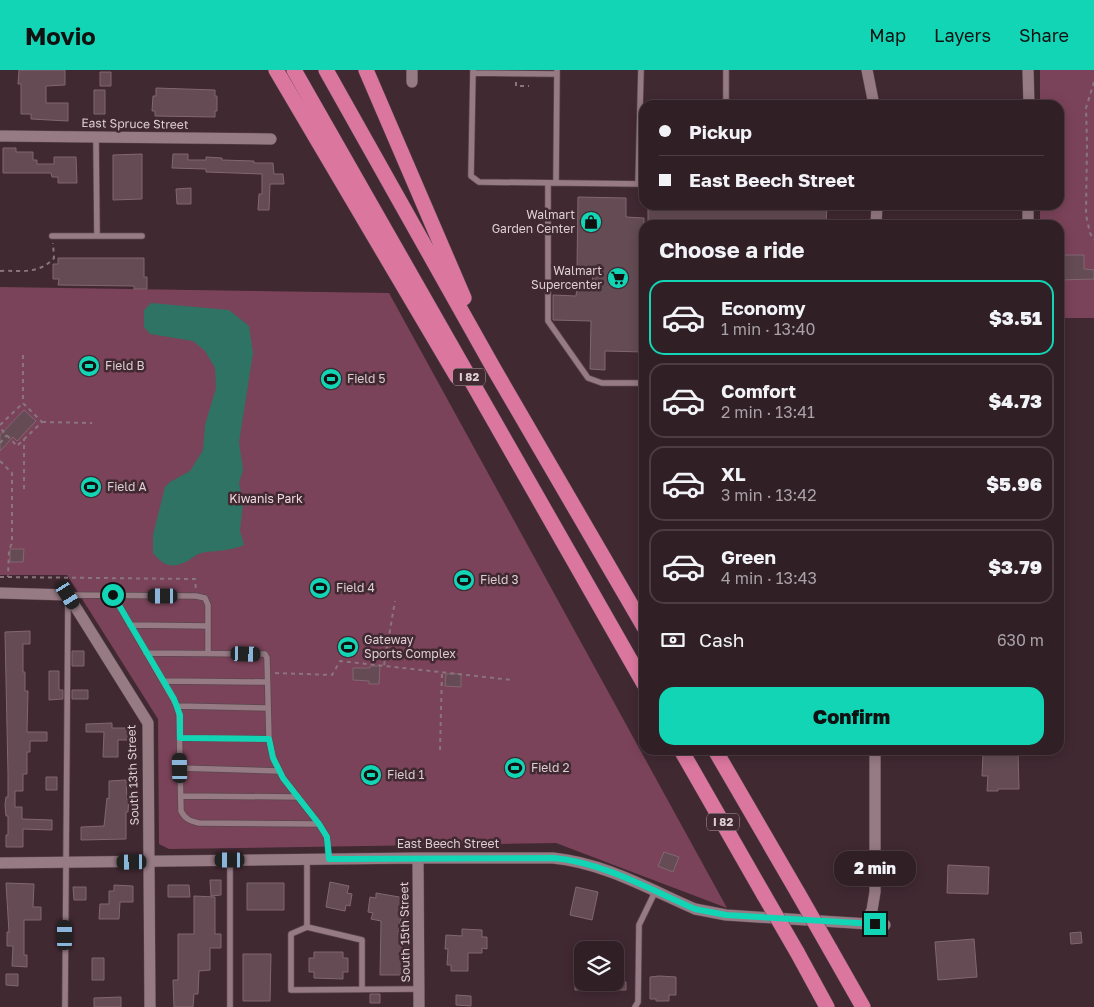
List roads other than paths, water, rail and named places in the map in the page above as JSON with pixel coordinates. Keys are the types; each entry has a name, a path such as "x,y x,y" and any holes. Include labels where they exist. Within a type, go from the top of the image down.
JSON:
{"highway":[{"path":"276,70 445,357 566,548"},
{"name":"I 82","path":"294,70 639,675"},
{"name":"I 82","path":"326,70 494,369 639,618"},
{"path":"366,70 494,369"},
{"path":"370,70 374,86"},
{"name":"I 82","path":"684,755 827,1007"},
{"name":"I 82","path":"718,755 863,1007"}],"street":[{"path":"867,70 873,100"},
{"path":"1028,70 1029,100"},
{"name":"East Spruce Street","path":"0,136 271,139"},
{"path":"0,593 68,595"},
{"name":"South 13th Street","path":"68,595 148,723 150,1007"},
{"path":"865,923 872,910 874,892 875,755"},
{"name":"South 15th Street","path":"418,858 419,1007"},
{"name":"East Beech Street","path":"0,863 554,858 574,860 601,868 695,909 726,915 885,925"}],"lane":[{"path":"641,70 641,100"},
{"path":"726,70 726,100"},
{"path":"556,183 557,72 473,71 471,176 479,182 548,183 639,184"},
{"path":"96,137 97,236"},
{"path":"548,183 548,321 588,378 602,382 639,383"},
{"path":"52,236 142,236"},
{"path":"65,1007 68,595 196,596 205,598 208,605 208,653"},
{"path":"113,595 177,706 180,715 181,811 183,816 190,821 199,823 319,824"},
{"path":"130,625 208,626"},
{"path":"146,653 265,654 267,658 269,739 273,758 283,778 327,837 329,859"},
{"path":"163,681 268,682"},
{"path":"177,706 268,708"},
{"path":"180,738 269,739"},
{"path":"180,768 279,770"},
{"path":"181,796 298,797"},
{"path":"307,859 307,927"},
{"path":"230,860 230,1007"},
{"path":"635,1007 638,1002 639,925 655,892"},
{"path":"362,989 362,940 307,927 291,934 290,990 419,989"}],"place":[{"name":"Walmart Garden Center","path":"591,222"},
{"name":"Walmart Supercenter","path":"618,278"},
{"name":"Field B","path":"89,366"},
{"name":"Field 5","path":"331,379"},
{"name":"Field A","path":"91,487"},
{"name":"Field 3","path":"464,580"},
{"name":"Field 4","path":"320,588"},
{"name":"Gateway Sports Complex","path":"348,647"},
{"name":"Field 2","path":"515,768"},
{"name":"Field 1","path":"371,775"}],"park label":[{"name":"Kiwanis Park","path":"266,499"}]}
